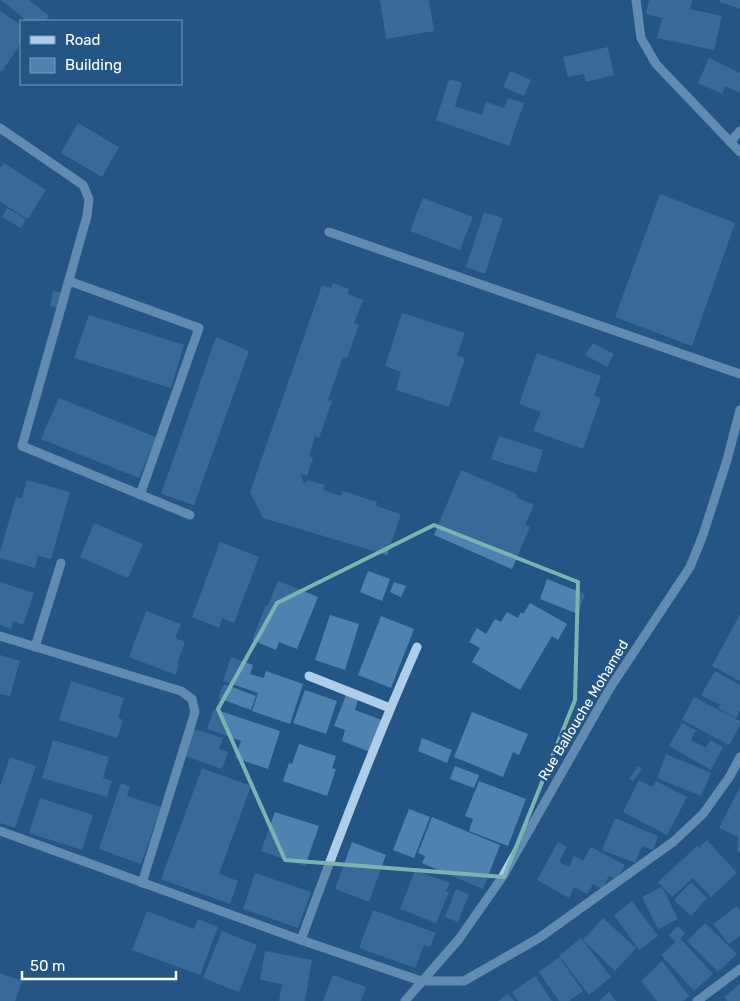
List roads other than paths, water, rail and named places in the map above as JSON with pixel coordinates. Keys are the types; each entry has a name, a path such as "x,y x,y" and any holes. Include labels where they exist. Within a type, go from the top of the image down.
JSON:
{"street":[{"path":"636,0 641,38 656,64 740,152"},
{"path":"0,128 83,184 89,199 74,263 22,446 190,515"},
{"path":"730,142 740,131"},
{"path":"329,232 740,374"},
{"path":"69,281 199,328 140,494"},
{"name":"Rue Ballouche Mohamed","path":"405,1001 459,939 504,876 610,688 690,567 706,526 727,460 740,410"},
{"path":"36,647 61,563"},
{"path":"0,636 181,691 192,699 195,712 142,883"},
{"path":"301,940 348,811 417,648"},
{"path":"309,676 390,708"},
{"path":"0,831 301,940 421,981 464,981 539,938 673,842 703,814 730,776 740,757"},
{"path":"697,1001 740,969"}]}
